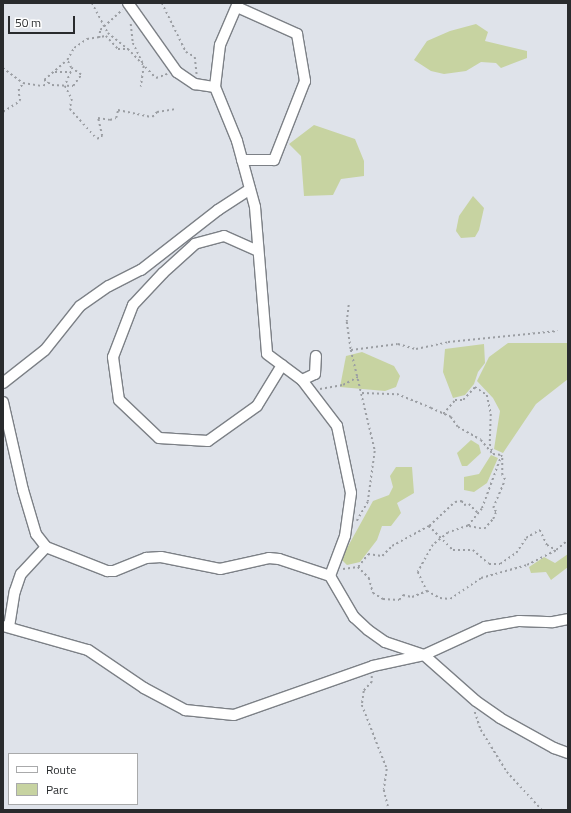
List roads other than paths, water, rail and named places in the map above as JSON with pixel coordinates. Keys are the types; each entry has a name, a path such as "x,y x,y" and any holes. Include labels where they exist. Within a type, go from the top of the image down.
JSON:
{"street":[{"path":"242,160 274,160 305,80 297,34 237,5 220,45 215,87 242,160 254,206 267,354 302,380 337,426 351,493 346,524 330,576"},
{"path":"130,6 177,72 195,84 215,87"},
{"path":"3,383 45,350 80,306 109,286 141,270 218,210 250,190"},
{"path":"258,251 224,236 195,244 163,273 133,305 113,357 118,400 151,433 159,438 208,441 257,406 282,365"},
{"path":"302,380 315,374 316,356"},
{"path":"3,402 23,490 36,534 46,547 107,571 114,571 146,558 161,557 220,569 269,558 279,559 330,576 354,617 368,630 385,642 424,655 476,701 500,718 554,748 568,753"},
{"path":"46,547 21,574 6,626 88,650 144,688 185,710 234,715 373,666 424,655 486,627 518,621 553,622 568,620"}]}
